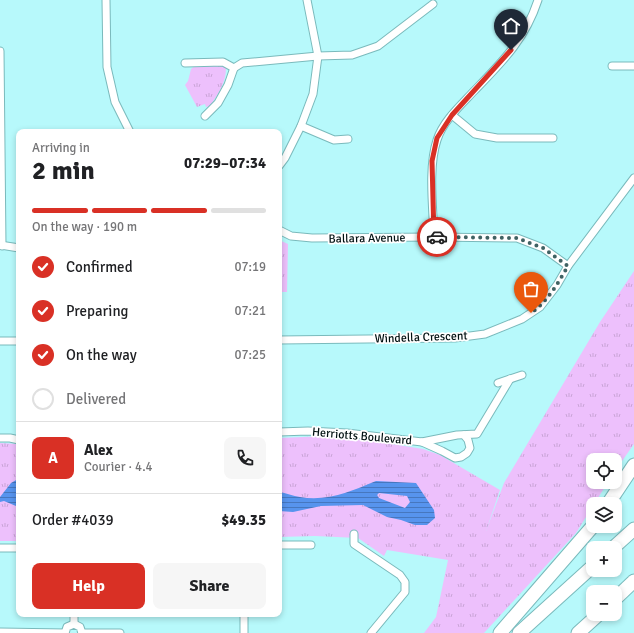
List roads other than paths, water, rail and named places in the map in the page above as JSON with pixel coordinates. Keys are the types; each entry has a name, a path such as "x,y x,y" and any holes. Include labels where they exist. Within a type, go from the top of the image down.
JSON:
{"highway":[{"path":"613,497 634,465"},
{"path":"621,541 634,529"},
{"path":"500,633 588,533"},
{"path":"519,633 586,572"},
{"path":"622,592 634,581"},
{"path":"578,633 591,621"}],"street":[{"path":"106,0 107,67 115,102 128,129"},
{"path":"282,162 301,126 313,94 318,56 307,0"},
{"path":"434,237 432,161 437,138 452,115 518,42 532,16 538,0"},
{"path":"205,116 218,103 228,85 234,68 242,63 318,56 352,55 378,46 433,4"},
{"path":"0,51 1,245 16,248"},
{"path":"186,63 223,62 234,68"},
{"path":"612,66 634,66"},
{"path":"452,115 476,134 497,138 553,138"},
{"path":"301,126 334,140 348,139"},
{"name":"Windella Crescent","path":"282,340 455,338 485,334 522,319 540,307 557,285 568,266 634,178"},
{"name":"Ballara Avenue","path":"282,232 291,236 312,238 517,238 543,248 568,266"},
{"path":"0,341 16,341"},
{"path":"498,382 522,375"},
{"path":"470,448 510,379"},
{"name":"Herriotts Boulevard","path":"282,432 348,432 422,442 455,458 461,457 470,448"},
{"name":"Herriotts Boulevard","path":"422,442 457,435 477,434"},
{"path":"464,435 468,440 470,448"},
{"path":"0,438 16,439"},
{"path":"354,534 354,544 400,575 405,582 405,592 371,633"},
{"path":"282,546 311,545"},
{"path":"0,548 16,548"},
{"path":"74,617 74,624"},
{"path":"244,617 244,633"},
{"path":"0,632 65,633 67,627 74,624 80,627 82,633 120,633"}],"water":[{"path":"16,480 16,506 4,501 0,502 0,497 11,483"},
{"path":"376,481 416,483 434,510 435,518 427,525 415,525 387,517 363,505 321,506 293,512 282,511 282,493 300,497 320,498 349,492","holes":["379,493 407,496 410,502 405,508 379,498 377,495"]}]}
